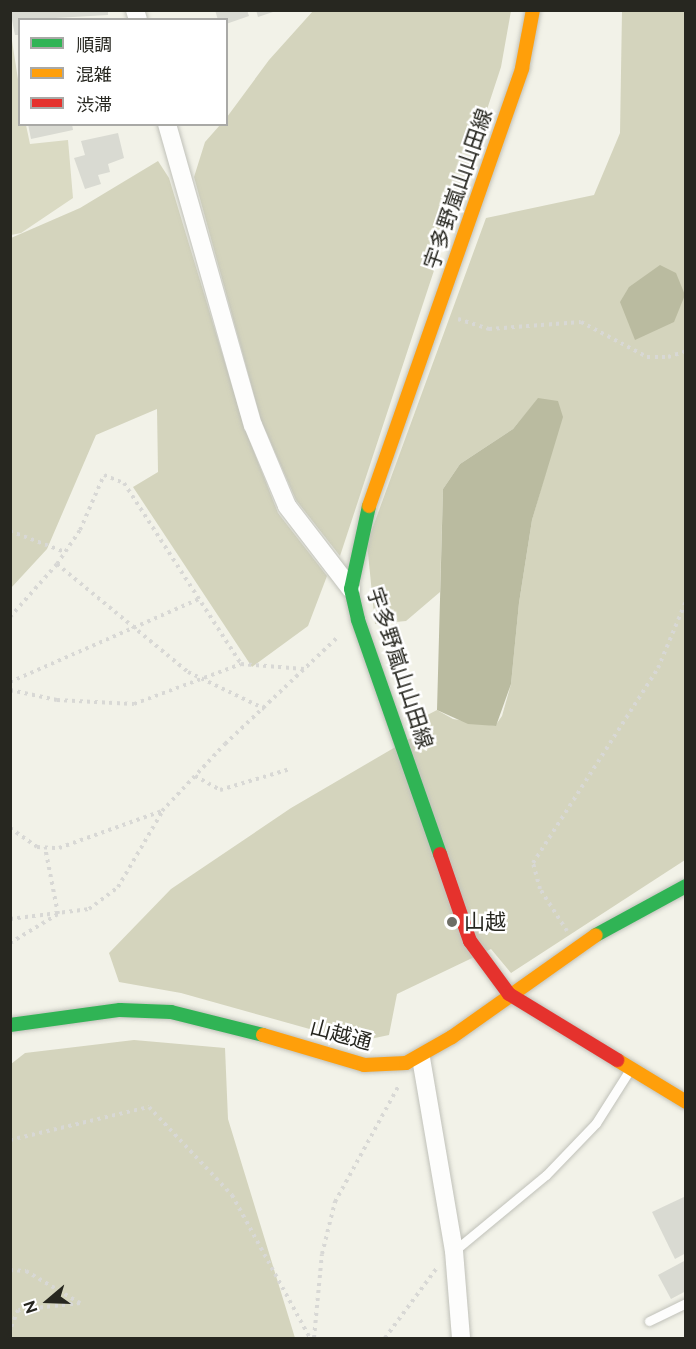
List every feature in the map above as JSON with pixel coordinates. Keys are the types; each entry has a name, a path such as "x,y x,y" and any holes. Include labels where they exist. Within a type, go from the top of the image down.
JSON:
{"main road":[{"name":"宇多野嵐山山田線","path":"533,10 522,68 365,518 351,589 358,620 470,941 509,994 686,1102"},
{"path":"413,1061 616,921 686,886"},
{"name":"山越通","path":"10,1025 120,1010 171,1012 215,1021 364,1065 413,1061"}],"street":[{"path":"168,126 253,425 287,506 351,589"},
{"path":"413,1061 454,1251 461,1338"}],"lane":[{"path":"454,1251 546,1175 596,1124 631,1069"},
{"path":"649,1321 686,1303"}],"path":[{"path":"437,313 489,329 581,322 648,357 668,357 686,351"},
{"path":"10,616 57,564 80,530 104,475 124,483 241,664"},
{"path":"10,531 65,552"},
{"path":"57,564 188,672 265,709"},
{"path":"10,682 199,599"},
{"path":"577,946 540,889 533,863 658,668 686,601"},
{"path":"10,919 89,909 118,886 162,811 195,776 358,620"},
{"path":"10,690 57,700 134,704 241,664 305,669"},
{"path":"195,776 220,790 290,769"},
{"path":"10,828 37,847 59,848 162,811"},
{"path":"45,848 58,914"},
{"path":"10,943 58,914"},
{"path":"312,1338 322,1254 335,1202 358,1155 383,1119 413,1061"},
{"path":"10,1140 149,1107 232,1194 312,1338"},
{"path":"385,1338 436,1269 454,1251"},
{"path":"10,1270 27,1271 80,1303 18,1310 10,1330"}],"shaded area":[{"path":"313,11 511,11 501,67 340,556 296,500 261,420 194,177 205,142 219,126 228,126 228,116 269,60"},
{"path":"622,11 685,11 685,860 511,973 491,949 397,994 389,1035 356,1042 181,993 119,982 109,953 171,889 291,808 416,735 412,723 437,710 453,719 495,726 502,716 511,684 519,603 532,520 553,447 538,399 513,429 460,464 443,489 440,592 406,621 375,624 367,543 486,218 594,195 620,133"},
{"path":"11,34 18,80 18,126 26,126 30,144 68,140 73,198 21,233 11,235"},
{"path":"158,161 169,178 245,429 278,513 327,576 308,626 252,667 133,487 158,472 157,409 96,435 47,549 11,588 11,238 80,208"},
{"path":"660,265 676,273 685,295 674,322 635,340 620,302 629,287"},
{"path":"538,398 558,401 563,417 532,520 519,603 511,684 496,726 468,724 437,710 443,489 460,464 513,429"},
{"path":"134,1040 225,1048 228,1119 295,1338 11,1338 11,1064 25,1053"}],"building":[{"path":"10,10 108,10 108,15 18,18 18,35 15,35"},
{"path":"215,10 247,10 249,16 228,23 228,18 217,18"},
{"path":"256,10 275,10 276,11 258,17"},
{"path":"28,126 72,126 73,130 31,139"},
{"path":"118,133 124,158 108,164 110,172 98,175 101,184 85,189 74,158 85,155 81,141"},
{"path":"686,1196 686,1253 675,1259 652,1212"},
{"path":"686,1260 686,1291 671,1299 658,1275"}],"traffic: fast":[{"path":"369,506 351,589 358,620 440,854"},
{"path":"596,935 686,886"},
{"path":"10,1025 120,1010 171,1012 263,1035"}],"traffic: slow":[{"path":"369,506 522,68 533,10"},
{"path":"263,1035 364,1065 406,1063 452,1037 596,935"},
{"path":"617,1060 686,1102"}],"traffic: jam":[{"path":"440,854 470,941 509,994 617,1060"}],"place":[{"name":"山越","path":"452,922"}]}
